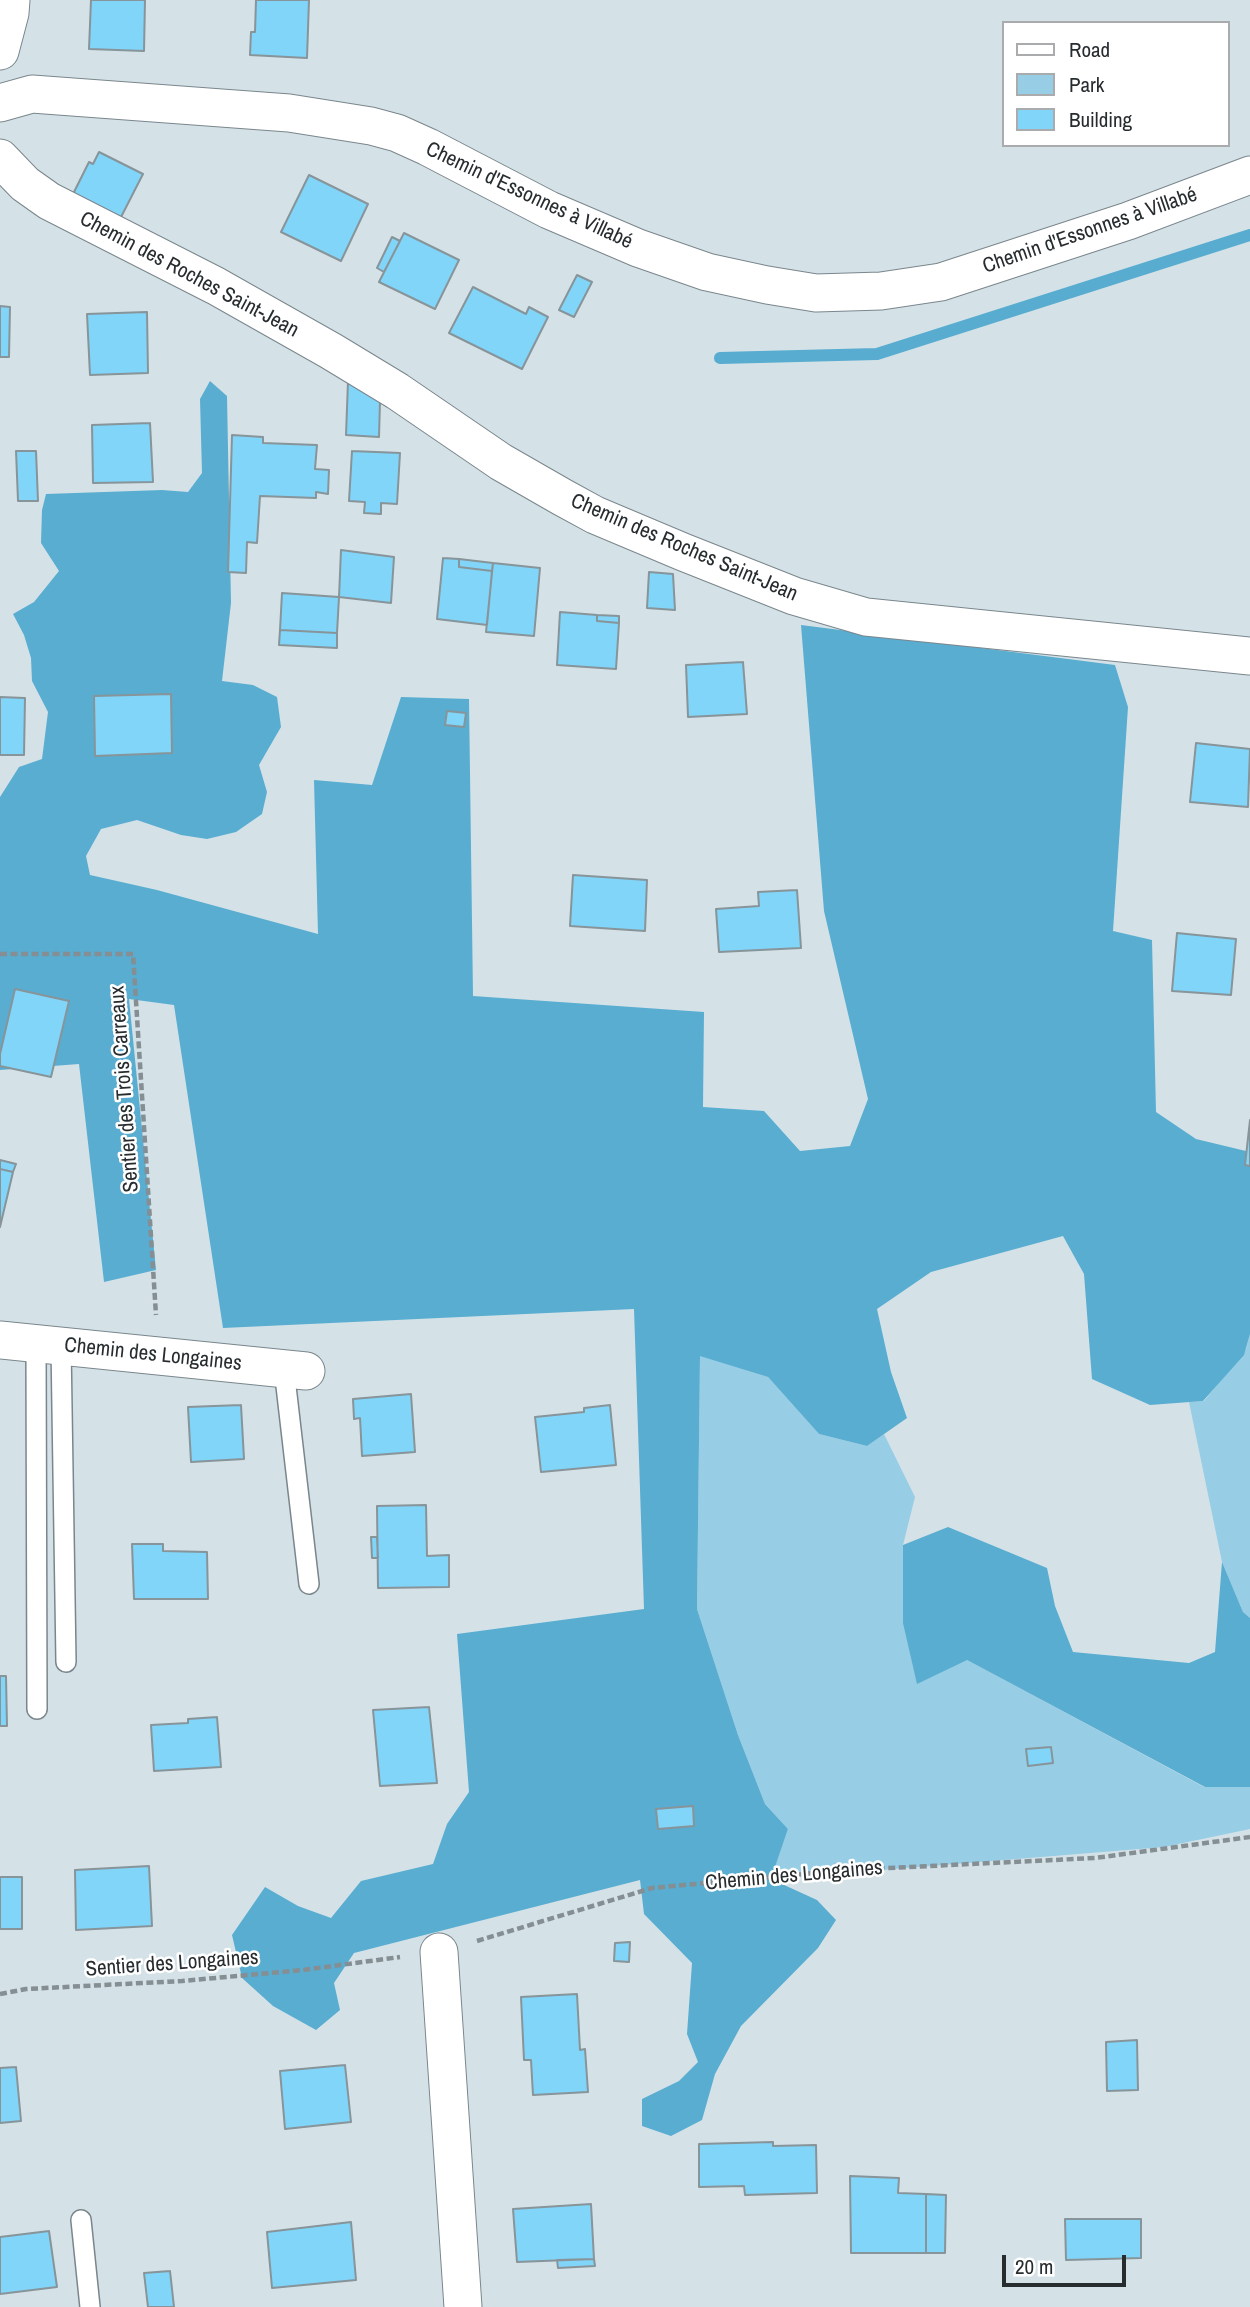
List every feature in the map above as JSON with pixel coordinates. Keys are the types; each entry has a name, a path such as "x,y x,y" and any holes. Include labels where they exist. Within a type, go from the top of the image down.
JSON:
{"street":[{"path":"0,51 11,0"},
{"name":"Chemin d'Essonnes à Villabé","path":"0,103 32,93 289,113 371,126 397,133 428,147 549,210 638,248 707,272 816,293 881,292 941,282 1128,221 1250,175"},
{"name":"Chemin des Roches Saint-Jean","path":"0,158 25,184 49,201 216,286 331,351 562,498 595,515 693,556 794,596 866,617 1250,656"},
{"name":"Chemin des Longaines","path":"0,1339 295,1370"},
{"path":"439,1952 463,2307"}],"lane":[{"path":"48,1344 66,1662"},
{"path":"37,1709 48,1344"},
{"path":"295,1370 309,1584"},
{"path":"81,2220 90,2307"}],"path":[{"name":"Sentier des Trois Carreaux","path":"0,954 133,954 158,1354"},
{"name":"Chemin des Longaines","path":"346,1964 439,1952 652,1888 847,1870 1095,1858 1250,1837"},
{"name":"Sentier des Longaines","path":"0,1994 26,1989 182,1981 346,1964"}],"green space":[{"path":"1250,1334 1250,1618 1243,1612 1222,1562 1189,1402 1204,1401 1246,1349"},
{"path":"700,1355 768,1377 819,1434 867,1446 884,1434 915,1497 903,1545 967,1660 1204,1787 1250,1787 1250,1829 1164,1847 771,1879 788,1829 765,1804 738,1735 697,1609"}],"shaded area":[{"path":"210,381 227,396 231,603 222,681 253,685 277,697 281,727 259,765 267,792 262,814 236,832 207,839 181,835 137,820 101,829 86,856 90,875 157,890 318,934 314,780 372,785 401,697 469,699 473,996 704,1012 703,1107 764,1111 800,1151 850,1146 868,1099 824,911 801,625 1115,665 1128,707 1113,931 1152,940 1156,1112 1196,1139 1250,1152 1250,1334 1244,1355 1203,1401 1150,1405 1092,1379 1084,1274 1063,1236 931,1272 877,1309 891,1372 907,1418 867,1446 819,1434 768,1377 700,1356 697,1609 738,1735 765,1804 788,1829 771,1879 817,1900 836,1920 818,1948 741,2026 715,2074 702,2120 671,2136 642,2126 642,2099 679,2081 698,2062 687,2034 692,1963 644,1914 640,1880 354,1953 334,1983 340,2010 316,2030 273,2006 242,1978 232,1935 265,1887 298,1906 331,1918 361,1881 433,1864 447,1824 469,1792 457,1634 644,1609 634,1309 223,1328 174,1005 129,999 156,1270 104,1282 79,1064 0,1070 0,797 19,767 42,759 48,712 32,681 31,658 24,635 13,614 34,602 59,571 41,543 42,510 46,494 162,490 188,492 202,473 200,399"},
{"path":"948,1527 1047,1568 1055,1606 1073,1652 1189,1663 1215,1652 1222,1562 1243,1612 1250,1618 1250,1787 1205,1787 967,1660 917,1684 903,1623 903,1545"}],"building":[{"path":"91,0 145,0 144,51 89,49"},
{"path":"256,0 309,0 307,58 250,55 251,32 255,32"},
{"path":"99,152 143,174 119,221 71,198 89,162 93,164"},
{"path":"309,175 368,204 341,261 281,232"},
{"path":"404,233 459,260 435,309 379,282"},
{"path":"392,237 400,241 384,272 377,268"},
{"path":"577,275 592,282 574,317 559,310"},
{"path":"473,287 526,314 529,307 548,317 522,369 449,333"},
{"path":"0,306 10,307 9,357 0,357"},
{"path":"147,312 148,373 90,375 87,314"},
{"path":"348,381 380,401 379,437 346,435"},
{"path":"150,423 153,482 93,483 92,425"},
{"path":"232,435 263,437 263,443 317,445 315,469 329,470 328,494 316,492 316,498 260,496 257,543 247,542 246,573 228,572"},
{"path":"16,451 36,451 38,501 18,501"},
{"path":"352,451 400,453 397,504 381,503 381,514 364,513 365,502 349,501"},
{"path":"341,550 394,557 391,603 339,597"},
{"path":"443,558 459,559 459,567 492,571 487,625 437,619"},
{"path":"459,559 493,563 492,571 459,567"},
{"path":"493,563 540,568 534,636 486,632"},
{"path":"649,572 673,574 675,610 647,608"},
{"path":"282,593 339,597 337,633 280,630"},
{"path":"560,612 597,615 597,621 619,623 616,669 557,665"},
{"path":"597,615 619,616 619,623 597,621"},
{"path":"280,630 337,633 337,648 279,645"},
{"path":"743,662 747,714 688,717 686,665"},
{"path":"171,694 172,753 95,756 94,696"},
{"path":"0,697 25,698 24,755 0,755"},
{"path":"447,711 466,713 464,727 445,725"},
{"path":"1196,743 1250,749 1248,807 1190,802"},
{"path":"573,875 647,880 645,931 570,926"},
{"path":"797,890 801,948 719,952 716,909 759,906 758,892"},
{"path":"1177,933 1236,939 1231,995 1172,991"},
{"path":"15,989 69,1001 51,1077 0,1066 0,1054"},
{"path":"1250,1120 1250,1166 1245,1165"},
{"path":"0,1160 16,1164 13,1172 0,1169"},
{"path":"0,1169 13,1172 0,1227"},
{"path":"411,1394 415,1452 362,1456 360,1418 354,1419 353,1399"},
{"path":"241,1405 244,1459 191,1462 188,1407"},
{"path":"610,1405 616,1465 541,1472 535,1417 584,1412 584,1408"},
{"path":"426,1505 427,1556 449,1555 449,1587 378,1588 377,1506"},
{"path":"371,1537 377,1537 378,1558 372,1558"},
{"path":"132,1544 163,1544 163,1551 207,1552 208,1599 134,1599"},
{"path":"0,1676 6,1676 7,1726 0,1726"},
{"path":"429,1707 437,1783 380,1786 373,1710"},
{"path":"217,1717 221,1767 154,1771 151,1725 188,1723 188,1719"},
{"path":"1051,1747 1053,1763 1028,1766 1026,1749"},
{"path":"693,1806 694,1826 658,1829 656,1809"},
{"path":"149,1866 152,1926 76,1930 75,1870"},
{"path":"0,1877 22,1877 22,1929 0,1929"},
{"path":"630,1942 629,1962 614,1961 615,1943"},
{"path":"577,1994 580,2050 585,2049 588,2092 533,2095 531,2060 524,2060 521,1997"},
{"path":"1137,2040 1138,2090 1107,2091 1106,2042"},
{"path":"345,2065 351,2122 285,2129 280,2071"},
{"path":"16,2067 21,2121 0,2123 0,2068"},
{"path":"773,2142 773,2146 816,2145 817,2193 745,2195 744,2186 699,2187 699,2144"},
{"path":"850,2176 899,2178 898,2193 926,2194 926,2253 851,2253"},
{"path":"926,2194 946,2195 945,2253 926,2253"},
{"path":"591,2204 594,2259 517,2262 513,2209"},
{"path":"1065,2219 1141,2219 1141,2258 1066,2260"},
{"path":"351,2222 356,2280 272,2288 267,2232"},
{"path":"49,2231 57,2287 0,2294 0,2237"},
{"path":"594,2259 595,2266 558,2268 557,2260"},
{"path":"170,2271 174,2307 148,2307 144,2273"}],"waterway":[{"path":"720,358 877,354 1250,235"}]}
